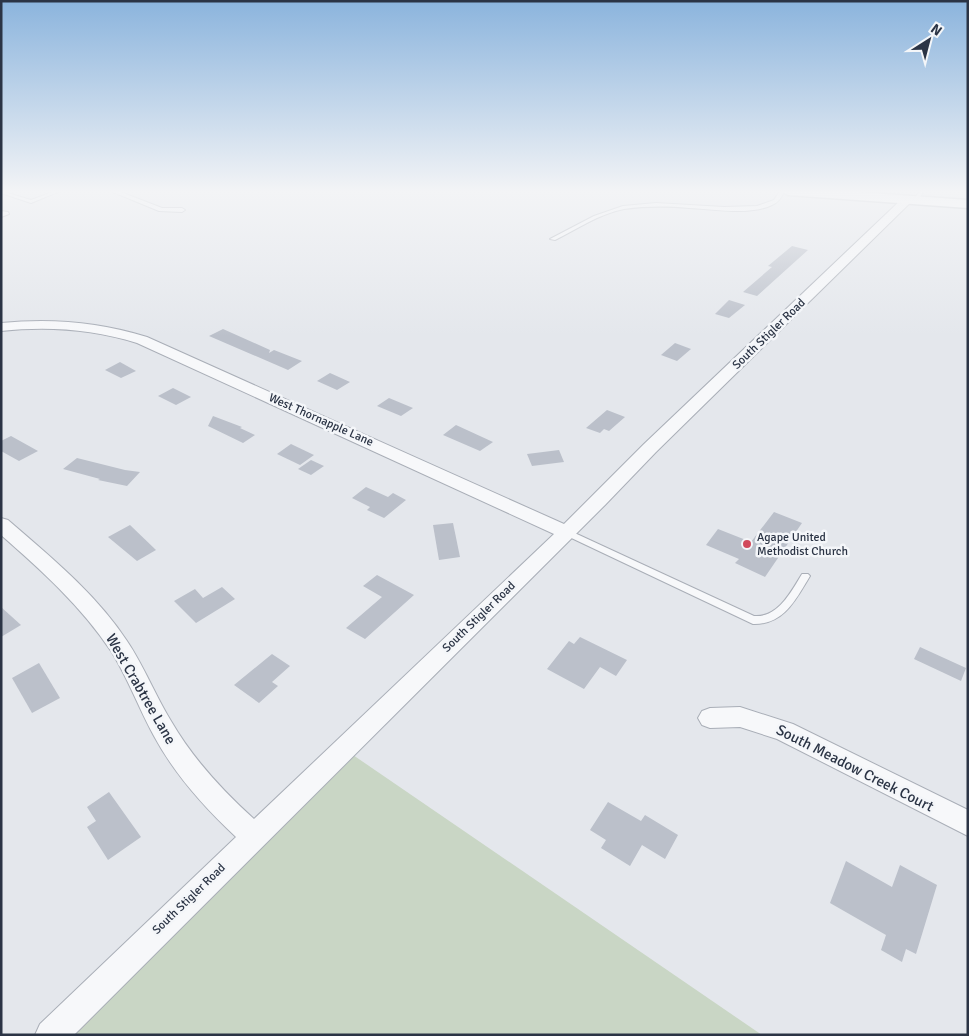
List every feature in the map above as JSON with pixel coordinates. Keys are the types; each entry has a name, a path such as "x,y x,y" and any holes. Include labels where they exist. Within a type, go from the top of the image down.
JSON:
{"street":[{"name":"South Stigler Road","path":"51,1035 650,448 870,239"},
{"name":"West Thornapple Lane","path":"1,327 71,325 109,330 142,340 566,532"},
{"name":"West Crabtree Lane","path":"1,524 67,585 105,626 130,665 169,741 213,799 254,836"},
{"name":"South Meadow Creek Court","path":"710,718 740,717 784,731 968,824"}],"lane":[{"path":"566,532 753,620 766,620 776,614 789,601 805,576"}],"green space":[{"path":"353,755 762,1035 65,1035"}],"building":[{"path":"792,246 808,250 757,296 743,292 772,267 768,266"},
{"path":"729,300 745,305 729,318 715,314"},
{"path":"223,329 270,350 269,353 274,350 302,361 288,370 209,336"},
{"path":"675,343 691,349 677,361 661,355"},
{"path":"120,362 136,371 121,378 105,370"},
{"path":"330,373 350,382 337,390 317,381"},
{"path":"173,388 191,397 176,405 158,396"},
{"path":"389,398 413,408 401,416 377,406"},
{"path":"607,410 625,417 609,431 604,429 600,433 586,428"},
{"path":"213,416 242,427 240,428 255,435 243,443 208,426"},
{"path":"456,425 493,442 480,451 443,435"},
{"path":"11,436 38,451 19,461 1,451 1,441"},
{"path":"291,444 314,455 300,465 277,454"},
{"path":"559,450 564,462 532,466 527,454"},
{"path":"77,458 140,472 127,486 98,480 100,479 63,469"},
{"path":"311,460 324,466 311,475 298,469"},
{"path":"366,487 388,497 393,493 406,500 384,518 367,510 370,507 352,498"},
{"name":"Agape United Methodist Church","path":"774,512 802,523 765,577 735,563 739,559 706,545 718,529 751,542"},
{"path":"453,523 460,557 439,560 433,525"},
{"path":"130,525 156,550 137,561 108,537"},
{"path":"377,575 414,595 365,639 346,628 382,597 363,586"},
{"path":"222,587 235,599 196,623 174,601 195,589 203,598"},
{"path":"1,607 21,625 1,637"},
{"path":"580,637 627,660 616,676 600,667 584,689 547,669 569,641 574,644"},
{"path":"920,647 966,668 961,681 914,659"},
{"path":"272,654 290,666 272,682 278,686 259,703 234,685"},
{"path":"39,663 60,698 32,713 12,678"},
{"path":"109,792 141,837 108,860 87,827 96,821 87,807"},
{"path":"608,802 641,821 645,815 678,835 665,859 642,845 630,866 601,848 606,840 590,830"},
{"path":"846,861 892,887 900,865 937,885 916,954 906,949 902,962 881,950 886,935 830,903"}],"place":[{"name":"Agape United Methodist Church","path":"747,544"}]}
